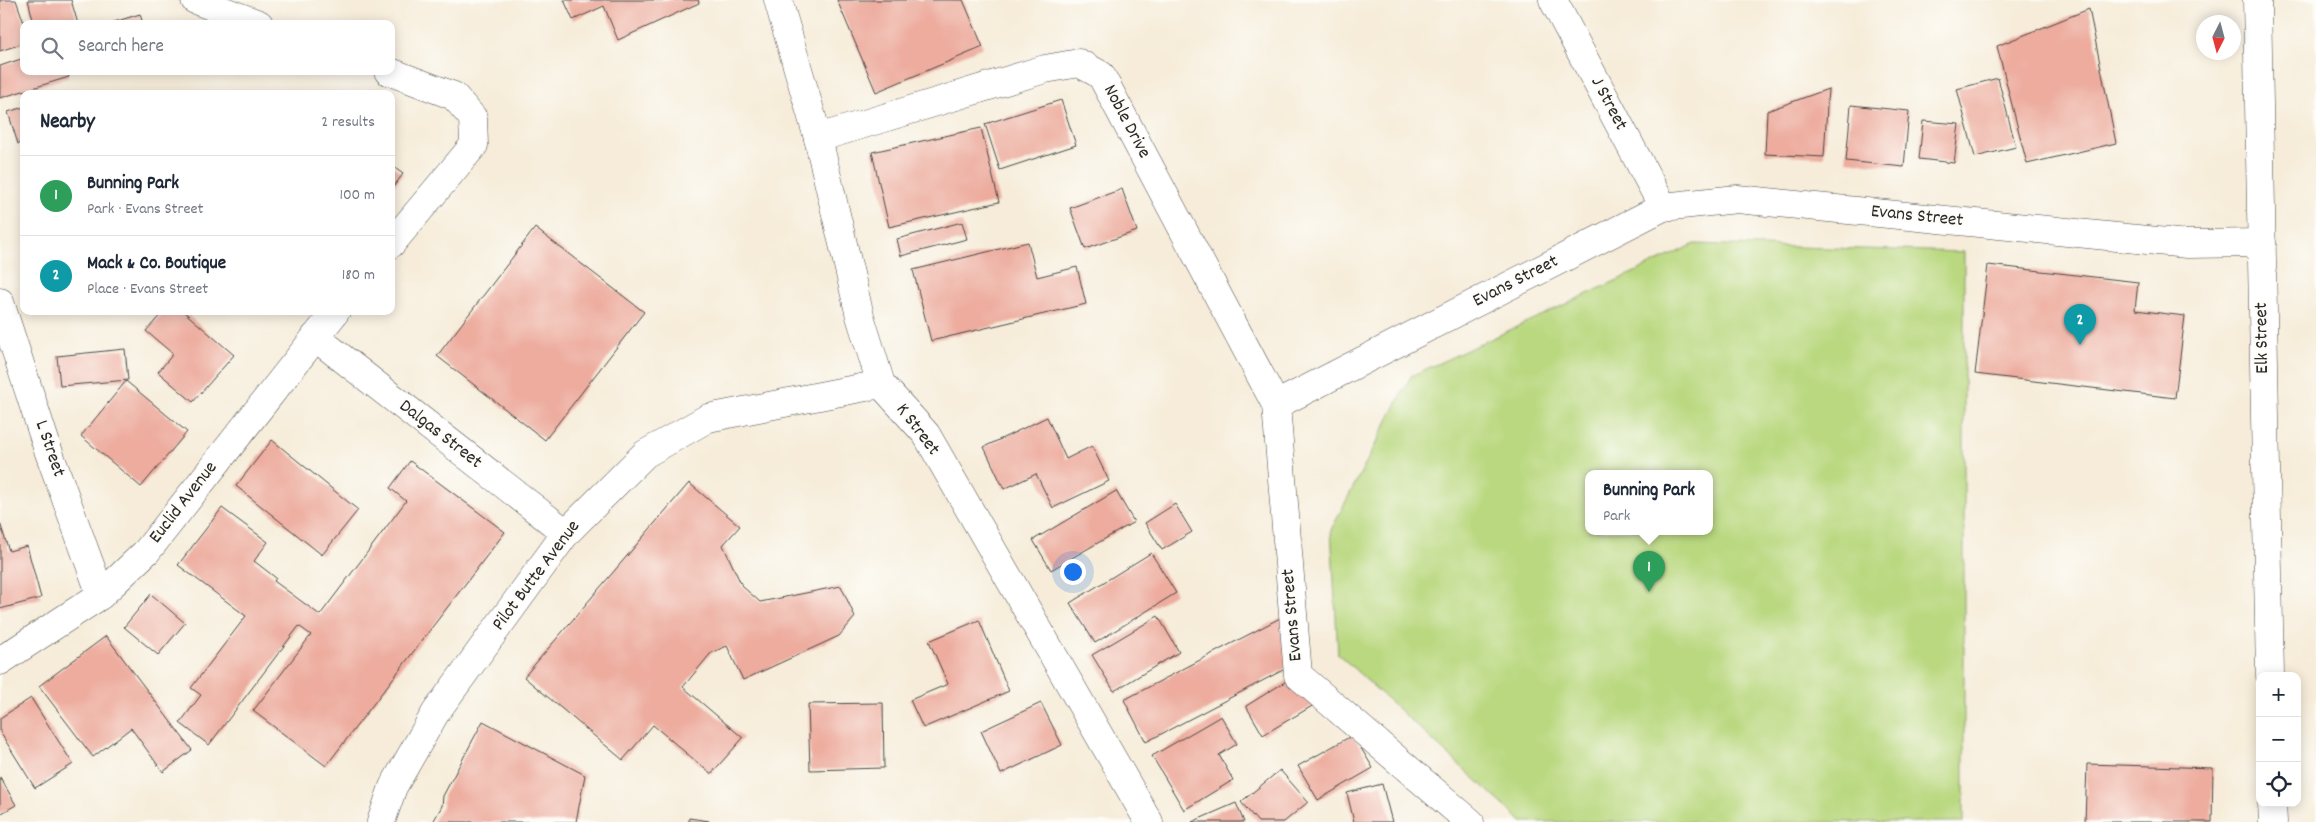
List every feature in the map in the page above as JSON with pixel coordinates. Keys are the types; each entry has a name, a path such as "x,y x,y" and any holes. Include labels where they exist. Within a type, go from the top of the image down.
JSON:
{"street":[{"path":"195,0 248,20"},
{"name":"K Street","path":"778,0 818,138 860,316 881,384 926,434 1149,822"},
{"name":"J Street","path":"1553,0 1663,207"},
{"name":"Elk Street","path":"2258,0 2270,672"},
{"name":"Noble Drive","path":"818,138 1045,69 1079,62 1101,75 1276,405"},
{"path":"395,74 454,96 473,118 474,145 395,239"},
{"name":"Evans Street","path":"1470,822 1298,675 1276,405 1663,207 1736,199 2187,244 2262,243"},
{"name":"L Street","path":"0,302 48,450 101,595"},
{"name":"Euclid Avenue","path":"0,661 101,595 147,551 333,315"},
{"name":"Dalgas Street","path":"315,337 566,533"},
{"name":"Pilot Butte Avenue","path":"381,822 393,787 436,712 566,533 645,454 708,418 881,384"},
{"path":"2272,807 2273,822"}],"green space":[{"path":"1695,244 1964,252 1964,822 1522,822 1338,654 1331,530 1411,376"}],"building":[{"path":"0,0 16,0 23,20 20,20 20,44 0,51"},
{"path":"28,0 71,0 77,20 33,20"},
{"path":"564,0 698,0 699,3 618,40 604,6 573,20"},
{"path":"837,0 963,0 983,47 876,92"},
{"path":"2089,9 2116,143 2027,164 1997,46"},
{"path":"140,14 142,20 121,20"},
{"path":"20,59 20,75 68,75 69,77 26,90 20,90 20,92 0,98 0,66"},
{"path":"1998,78 2016,147 1975,157 1957,89"},
{"path":"1828,89 1824,157 1765,154 1767,111"},
{"path":"1061,100 1076,145 1000,170 985,124"},
{"path":"1851,105 1909,111 1904,167 1846,161"},
{"path":"20,108 20,143 18,144 8,112"},
{"path":"1923,121 1959,124 1954,163 1919,159"},
{"path":"981,128 999,202 889,227 872,152"},
{"path":"395,168 403,174 395,185"},
{"path":"1122,189 1137,231 1085,249 1070,208"},
{"path":"962,222 967,239 901,256 897,239"},
{"path":"535,228 644,312 545,440 437,356"},
{"path":"1028,242 1037,277 1077,267 1086,304 931,341 913,270"},
{"path":"1988,265 2138,282 2135,310 2185,316 2175,398 1975,374"},
{"path":"160,315 188,315 234,355 193,402 158,372 173,354 146,331"},
{"path":"125,349 128,380 60,386 57,356"},
{"path":"126,381 187,432 141,487 81,436"},
{"path":"1047,417 1066,459 1092,446 1109,481 1053,508 1036,474 1004,489 984,447"},
{"path":"272,440 358,510 322,555 236,486"},
{"path":"410,461 505,532 326,766 253,711 311,635 299,626 209,745 180,723 201,695 191,688 246,616 178,565 222,508 268,542 254,561 276,578 274,581 320,615 406,501 390,488"},
{"path":"689,483 740,526 723,545 742,586 760,602 841,586 855,617 839,636 743,680 727,646 711,653 683,687 743,738 711,774 653,725 623,760 524,677"},
{"path":"1116,491 1134,522 1051,570 1033,540"},
{"path":"1175,504 1192,532 1162,550 1145,523"},
{"path":"0,523 9,551 27,546 41,598 0,609"},
{"path":"1151,553 1176,593 1095,643 1070,603"},
{"path":"151,594 185,623 158,655 124,627"},
{"path":"1158,616 1179,652 1114,691 1092,655"},
{"path":"1282,617 1304,659 1146,742 1124,700"},
{"path":"979,620 1009,691 923,728 910,700 948,684 929,641"},
{"path":"106,636 192,750 163,772 131,728 93,757 39,686"},
{"path":"1306,669 1324,699 1263,735 1246,706"},
{"path":"31,698 73,764 35,788 0,732 0,718"},
{"path":"883,703 884,768 810,770 808,704"},
{"path":"1041,703 1062,745 1001,774 981,731"},
{"path":"1221,716 1237,744 1219,755 1233,780 1184,810 1152,756"},
{"path":"483,721 585,775 576,822 433,822 442,806 443,796"},
{"path":"1353,735 1373,768 1318,800 1298,766"},
{"path":"2087,764 2213,768 2212,822 2085,822"},
{"path":"1280,770 1308,802 1284,822 1258,822 1241,802"},
{"path":"0,777 16,805 0,814"},
{"path":"1382,784 1392,822 1354,822 1347,793"},
{"path":"1236,803 1244,822 1192,822"},
{"path":"689,818 709,821 709,822 689,822"}],"place":[{"name":"Mack & Co. Boutique","path":"2080,345"},
{"name":"Bunning Park","path":"1649,592"}]}
